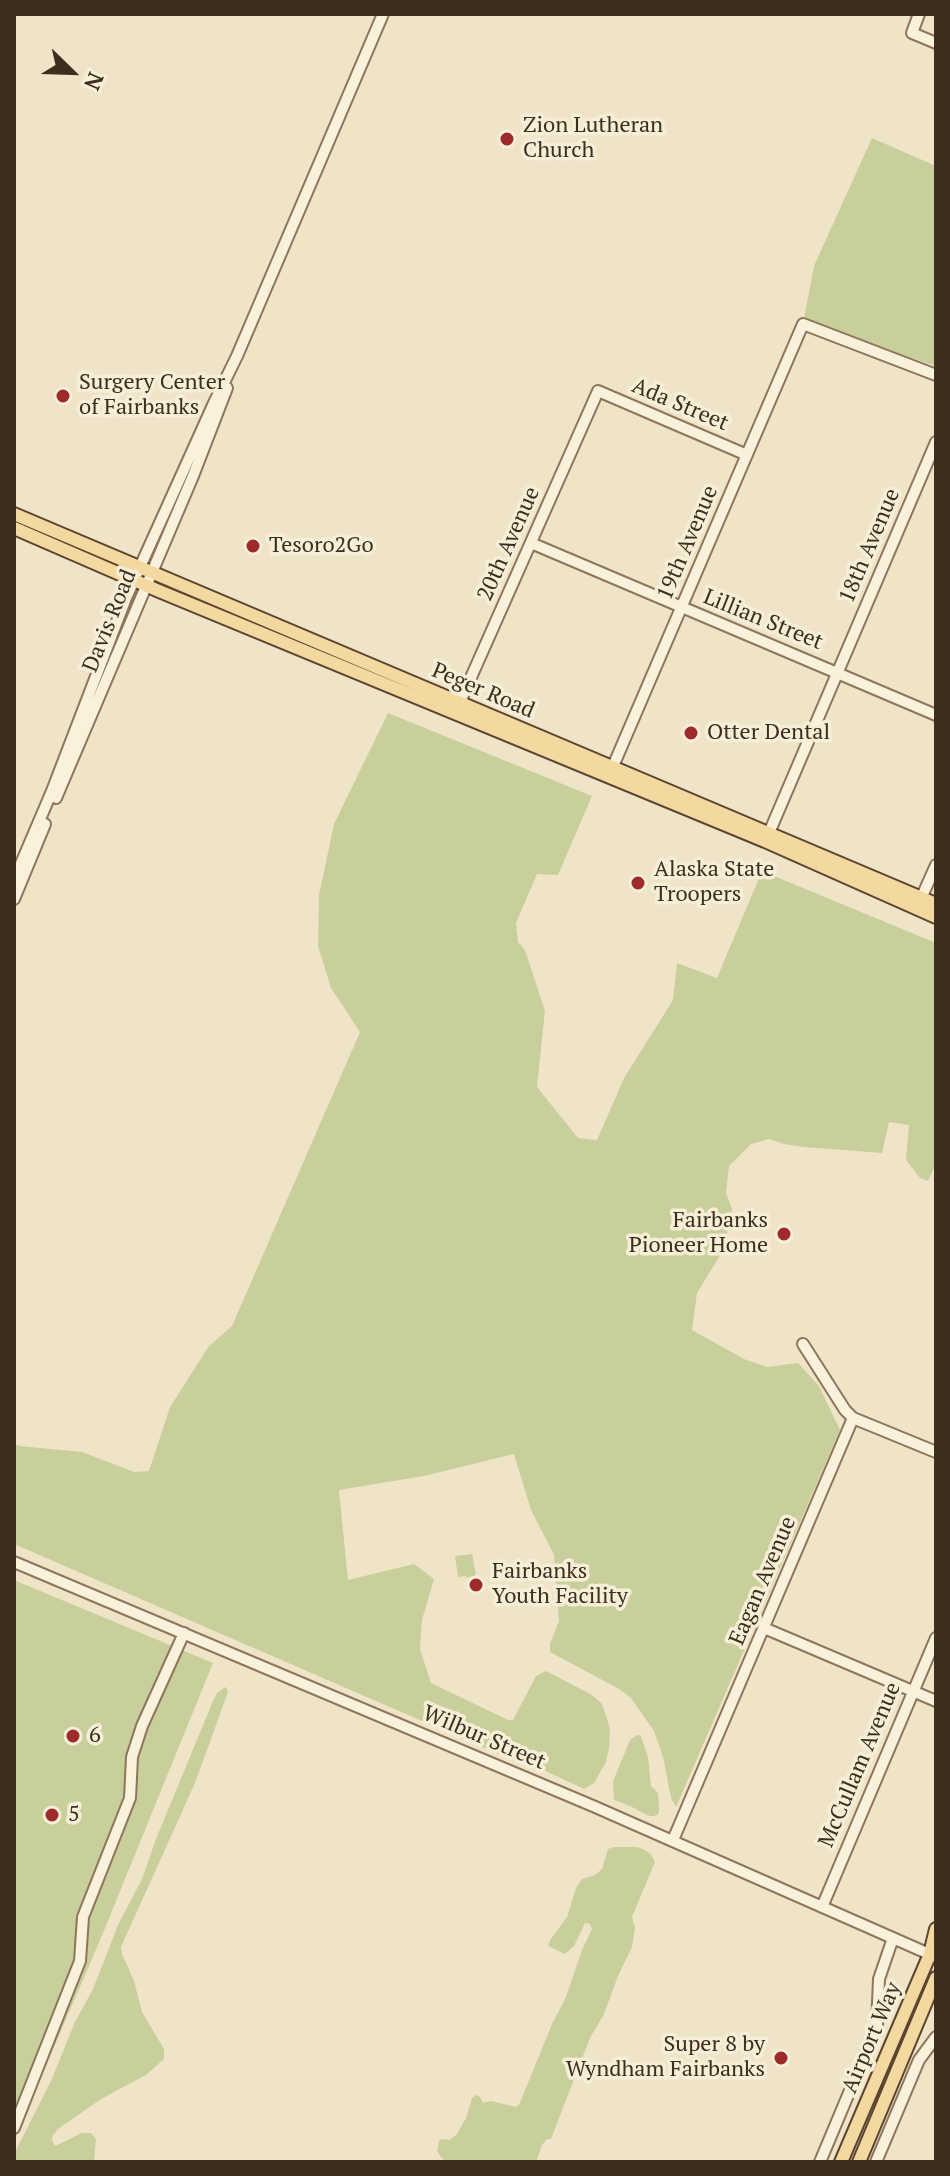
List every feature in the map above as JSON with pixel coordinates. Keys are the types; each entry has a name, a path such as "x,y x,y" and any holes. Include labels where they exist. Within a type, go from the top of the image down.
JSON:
{"main road":[{"name":"Peger Road","path":"14,514 143,576"},
{"name":"Peger Road","path":"14,528 143,576 767,837 919,904 936,917"},
{"name":"Peger Road","path":"919,904 936,904"},
{"name":"Airport Way","path":"841,2162 933,1955 936,1929"},
{"name":"Airport Way","path":"859,2162 936,1978"}],"street":[{"name":"Davis Road","path":"14,880 143,576 221,406 237,356 383,14"},
{"path":"919,14 912,33 936,43"},
{"name":"19th Avenue","path":"611,772 803,324 936,375"},
{"name":"Ada Street","path":"598,391 747,455"},
{"name":"20th Avenue","path":"458,708 598,391"},
{"name":"18th Avenue","path":"767,837 936,442"},
{"name":"Lillian Street","path":"531,543 936,715"},
{"name":"Davis Road","path":"14,899 143,576"},
{"path":"919,904 936,865"},
{"path":"803,1344 853,1418 936,1452"},
{"name":"Eagan Avenue","path":"673,1840 853,1418"},
{"name":"Wilbur Street","path":"14,1562 673,1840 933,1955"},
{"path":"764,1628 936,1701"},
{"path":"14,2128 80,1961 83,1917 130,1798 132,1757 142,1726 184,1633"},
{"name":"McCullam Avenue","path":"822,1907 936,1638"},
{"name":"Airport Way","path":"820,2162 877,2026 879,1979 893,1938"},
{"path":"876,2162 919,2060 936,2037"}],"green space":[{"path":"872,138 936,166 936,366 803,324 814,266"},
{"path":"388,713 592,796 558,875 537,874 516,923 518,942 525,950 545,1011 537,1087 578,1138 597,1140 624,1078 673,1000 677,963 717,978 762,871 936,943 936,1164 928,1181 920,1178 906,1160 909,1125 889,1122 882,1153 803,1147 769,1139 751,1144 729,1166 726,1193 732,1209 724,1249 697,1293 692,1330 744,1359 767,1367 798,1363 819,1386 840,1430 676,1807 654,1731 631,1698 550,1652 559,1621 554,1555 531,1510 514,1454 424,1476 339,1490 348,1580 414,1564 434,1579 422,1620 420,1649 431,1683 508,1720 513,1720 536,1676 546,1671 592,1695 602,1704 605,1712 610,1729 609,1748 606,1762 594,1783 584,1789 14,1544 14,1444 82,1452 134,1472 149,1471 170,1407 209,1346 232,1326 360,1032 331,988 318,946 319,895 334,824"},
{"path":"472,1554 476,1575 458,1577 455,1556"},
{"path":"14,1580 213,1663 101,1938 14,2140"},
{"path":"225,1687 227,1695 195,1783 121,1947 142,2012 164,2049 164,2059 146,2075 101,2099 53,2135 55,2146 82,2133 91,2133 96,2139 94,2162 15,2162 14,2154 51,2081 118,1925 142,1879 213,1701"},
{"path":"641,1736 648,1757 651,1786 658,1793 659,1810 654,1816 614,1800 613,1781 630,1740"},
{"path":"608,1849 643,1849 651,1854 655,1862 632,1917 635,1928 632,1947 604,2014 590,2038 551,2139 542,2145 536,2162 445,2162 437,2151 439,2141 450,2140 457,2134 472,2098 476,2095 483,2103 491,2101 516,2107 519,2105 592,1929 590,1924 585,1923 574,1946 565,1954 548,1946 550,1940 567,1917 582,1879 602,1869"}],"place":[{"name":"Zion Lutheran Church","path":"507,139"},
{"name":"Surgery Center of Fairbanks","path":"63,396"},
{"name":"Tesoro2Go","path":"253,546"},
{"name":"Otter Dental","path":"691,733"},
{"name":"Alaska State Troopers","path":"638,883"},
{"name":"Fairbanks Pioneer Home","path":"784,1234"},
{"name":"Fairbanks Youth Facility","path":"476,1585"},
{"name":"6","path":"73,1736"},
{"name":"5","path":"52,1815"},
{"name":"Super 8 by Wyndham Fairbanks","path":"781,2058"}]}
